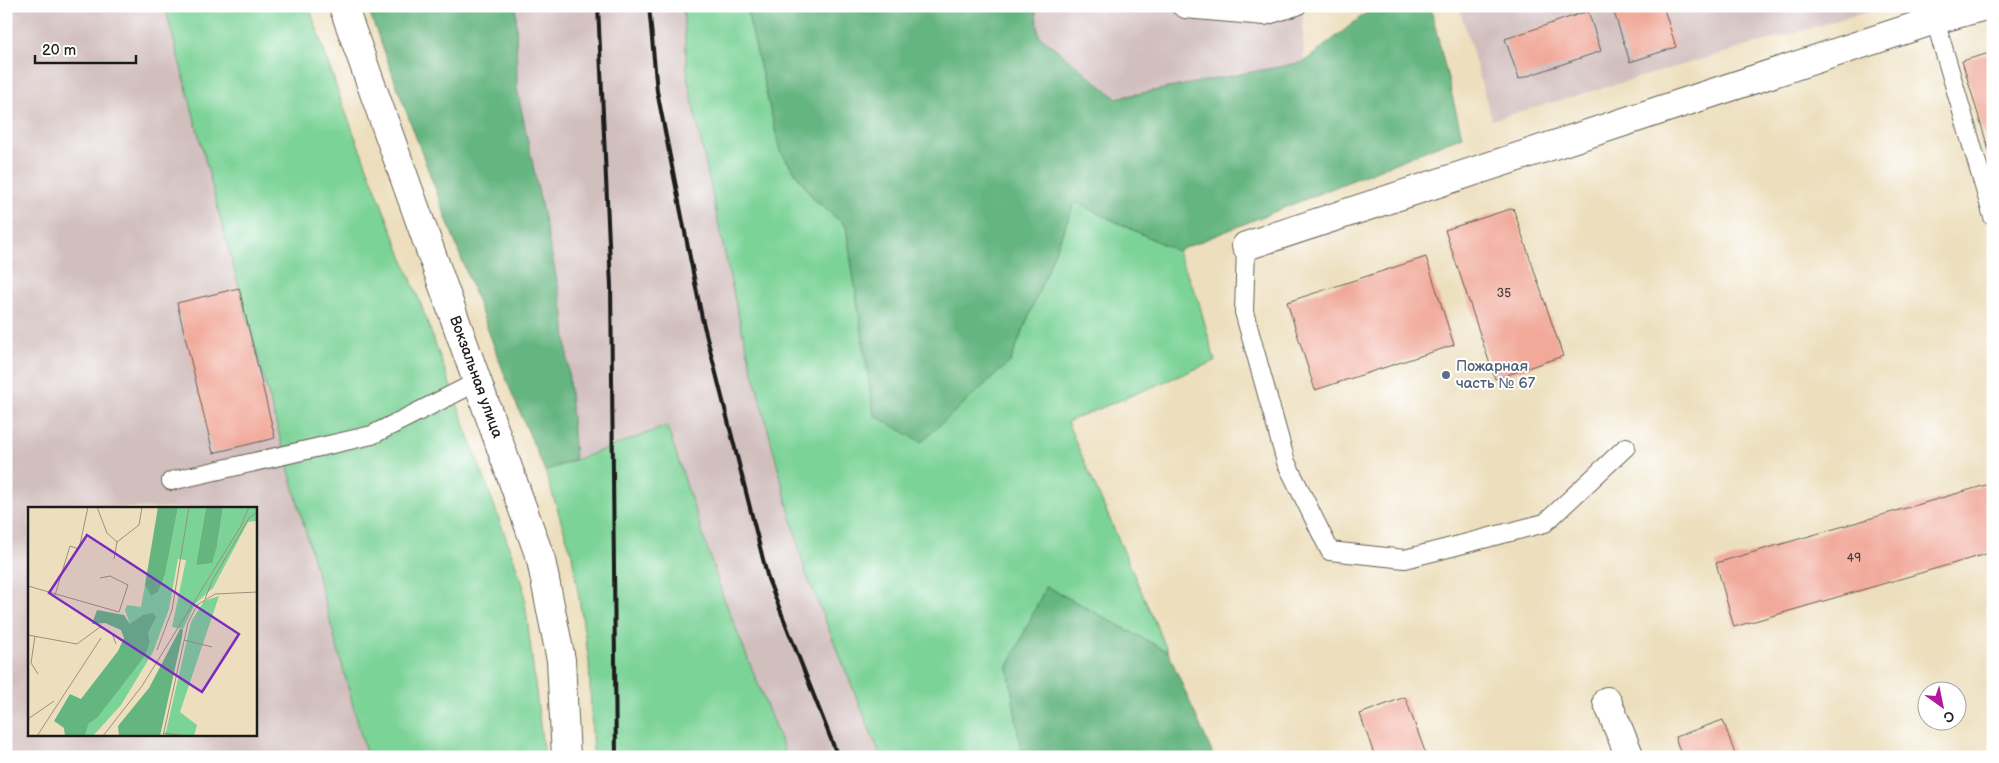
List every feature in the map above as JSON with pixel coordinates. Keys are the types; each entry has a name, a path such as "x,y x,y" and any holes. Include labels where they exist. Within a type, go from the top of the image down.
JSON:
{"street":[{"name":"Вокзальная улица","path":"343,6 541,560 561,660 566,757"},
{"path":"1246,246 1935,20 1986,6"},
{"path":"1607,701 1630,757"}],"lane":[{"path":"1180,6 1185,9 1265,16 1297,6"},
{"path":"1935,20 1993,217"},
{"path":"1246,246 1244,312 1286,462 1330,551 1405,559 1545,523 1626,447"},
{"path":"171,481 372,434 477,382"}],"shaded area":[{"path":"6,6 165,6 223,228 367,757 6,757"},
{"path":"516,6 683,6 688,81 738,315 805,571 881,757 787,757 723,596 667,426 575,459 564,314 517,89"},
{"path":"1035,6 1302,6 1304,62 1116,98 1039,35"},
{"path":"1459,6 1887,6 1492,120"}],"green space":[{"path":"165,6 309,6 340,98 423,310 523,585 544,757 367,757 223,228"},
{"path":"367,6 516,6 517,89 564,314 575,459 545,471 510,389"},
{"path":"683,6 746,6 780,151 815,200 846,226 874,415 1010,362 1075,202 1177,251 1198,299 1215,361 1067,422 1168,652 1046,586 1008,667 1022,757 881,757 805,571 738,315 688,81"},
{"path":"746,6 1035,6 1039,35 1116,98 1304,62 1375,6 1430,6 1462,136 1177,251 1075,202 1010,362 921,442 874,415 846,226 815,200 780,151"},
{"path":"667,426 723,596 787,757 593,757 589,661 572,555 545,471"},
{"path":"1046,586 1168,652 1214,757 1022,757 1008,667"}],"building":[{"path":"1612,6 1663,6 1676,47 1630,62"},
{"path":"1588,11 1601,51 1519,79 1505,39"},
{"path":"1993,52 1993,161 1992,161 1962,61"},
{"path":"1513,208 1563,356 1495,379 1445,230"},
{"path":"1426,257 1454,345 1315,390 1287,302"},
{"path":"239,288 275,438 213,453 177,303"},
{"path":"1993,483 1993,552 1734,627 1716,563"},
{"path":"1405,697 1427,757 1375,757 1360,714"},
{"path":"1723,720 1736,757 1682,757 1675,737"}],"railway":[{"path":"598,6 611,286 616,757"},
{"path":"649,6 657,91 702,318 768,579 838,757"}],"place":[{"name":"Пожарная часть № 67","path":"1446,375"}]}
